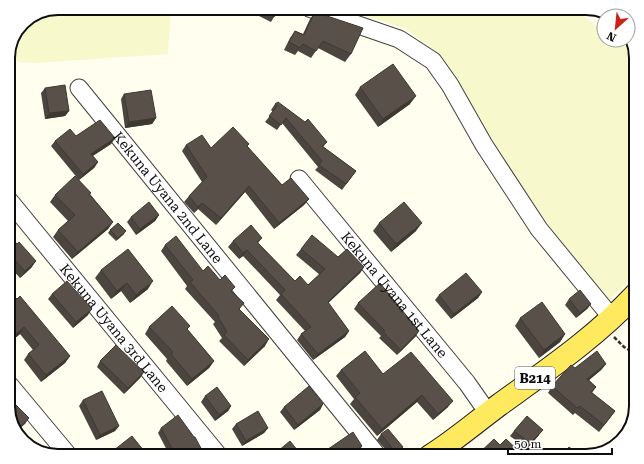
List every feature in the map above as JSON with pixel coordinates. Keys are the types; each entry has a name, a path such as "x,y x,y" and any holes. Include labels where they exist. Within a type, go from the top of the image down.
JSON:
{"main road":[{"name":"B214","path":"441,449 608,322 629,301"}],"street":[{"path":"330,15 399,38 433,61 450,85 484,144 540,230 608,322"},
{"name":"Kekuna Uyana 2nd Lane","path":"79,88 372,449"},
{"name":"Kekuna Uyana 1st Lane","path":"299,178 466,383 488,413"},
{"name":"Kekuna Uyana 3rd Lane","path":"15,208 214,449"},
{"path":"15,391 63,449"}],"path":[{"path":"608,322 624,347 629,350"}],"green space":[{"path":"53,15 171,15 168,54 36,63 15,62 16,47 24,32 44,17"},
{"path":"362,15 582,15 596,25 596,48 628,48 629,281 607,303 541,225 491,143 441,55 406,29"}],"building":[{"path":"314,15 324,15 363,28 351,54 323,41 316,51 303,44 300,48 289,42 295,31 304,35"},
{"path":"393,64 416,96 383,119 360,87"},
{"path":"65,85 69,111 49,113 45,88"},
{"path":"151,90 156,118 129,122 124,94"},
{"path":"278,102 305,122 308,119 327,142 322,146 356,171 346,184 319,165 322,161 286,118 281,125 269,116 277,106 275,104"},
{"path":"100,120 115,138 91,154 98,162 83,174 55,141 70,129 76,136"},
{"path":"233,127 249,144 247,146 282,185 291,178 309,199 279,223 249,186 221,218 202,203 198,207 189,196 207,177 186,145 202,135 211,148"},
{"path":"75,176 91,193 89,194 113,222 78,252 58,230 75,215 55,195"},
{"path":"149,202 159,215 140,229 131,217"},
{"path":"404,202 422,223 396,244 379,223"},
{"path":"118,223 126,231 118,238 110,230"},
{"path":"251,225 262,238 257,242 295,281 300,276 308,285 325,269 301,249 312,235 338,257 347,249 364,267 328,302 349,331 318,354 301,334 311,327 281,294 285,290 247,250 243,253 233,241"},
{"path":"176,236 203,271 208,266 220,280 225,275 235,287 231,291 244,303 239,309 269,339 248,360 224,335 227,332 218,317 219,316 190,282 193,280 165,245"},
{"path":"15,242 17,244 19,242 36,261 25,271 15,260"},
{"path":"128,249 153,281 136,295 127,283 117,291 101,270"},
{"path":"466,273 482,292 454,314 439,295"},
{"path":"67,281 92,309 76,322 52,294"},
{"path":"380,283 419,331 401,350 358,303"},
{"path":"580,290 591,304 580,313 569,299"},
{"path":"20,296 70,356 46,375 28,354 39,345 24,327 15,335 15,297 17,299"},
{"path":"542,302 565,334 544,350 520,318"},
{"path":"172,306 190,326 187,329 214,361 192,379 171,354 173,352 149,327"},
{"path":"116,345 144,372 128,388 100,361"},
{"path":"365,351 383,374 411,352 453,401 438,414 422,395 382,429 355,397 360,393 341,370"},
{"path":"597,351 606,364 587,379 596,387 591,392 615,411 604,425 580,406 577,408 552,386 571,365 575,368"},
{"path":"309,386 323,404 298,425 284,407"},
{"path":"217,387 231,406 219,415 205,396"},
{"path":"102,391 119,426 100,435 83,400"},
{"path":"15,404 29,418 20,426 16,417"},
{"path":"258,411 268,428 246,441 236,424"},
{"path":"178,415 195,437 201,449 172,449 161,428"},
{"path":"527,416 543,430 530,443 514,431"},
{"path":"388,429 403,447 401,449 392,449 381,434"},
{"path":"353,432 362,446 358,449 328,449"},
{"path":"132,436 142,449 115,449"},
{"path":"494,439 500,445 506,439 517,449 483,449"},
{"path":"290,441 296,449 280,449"}]}
